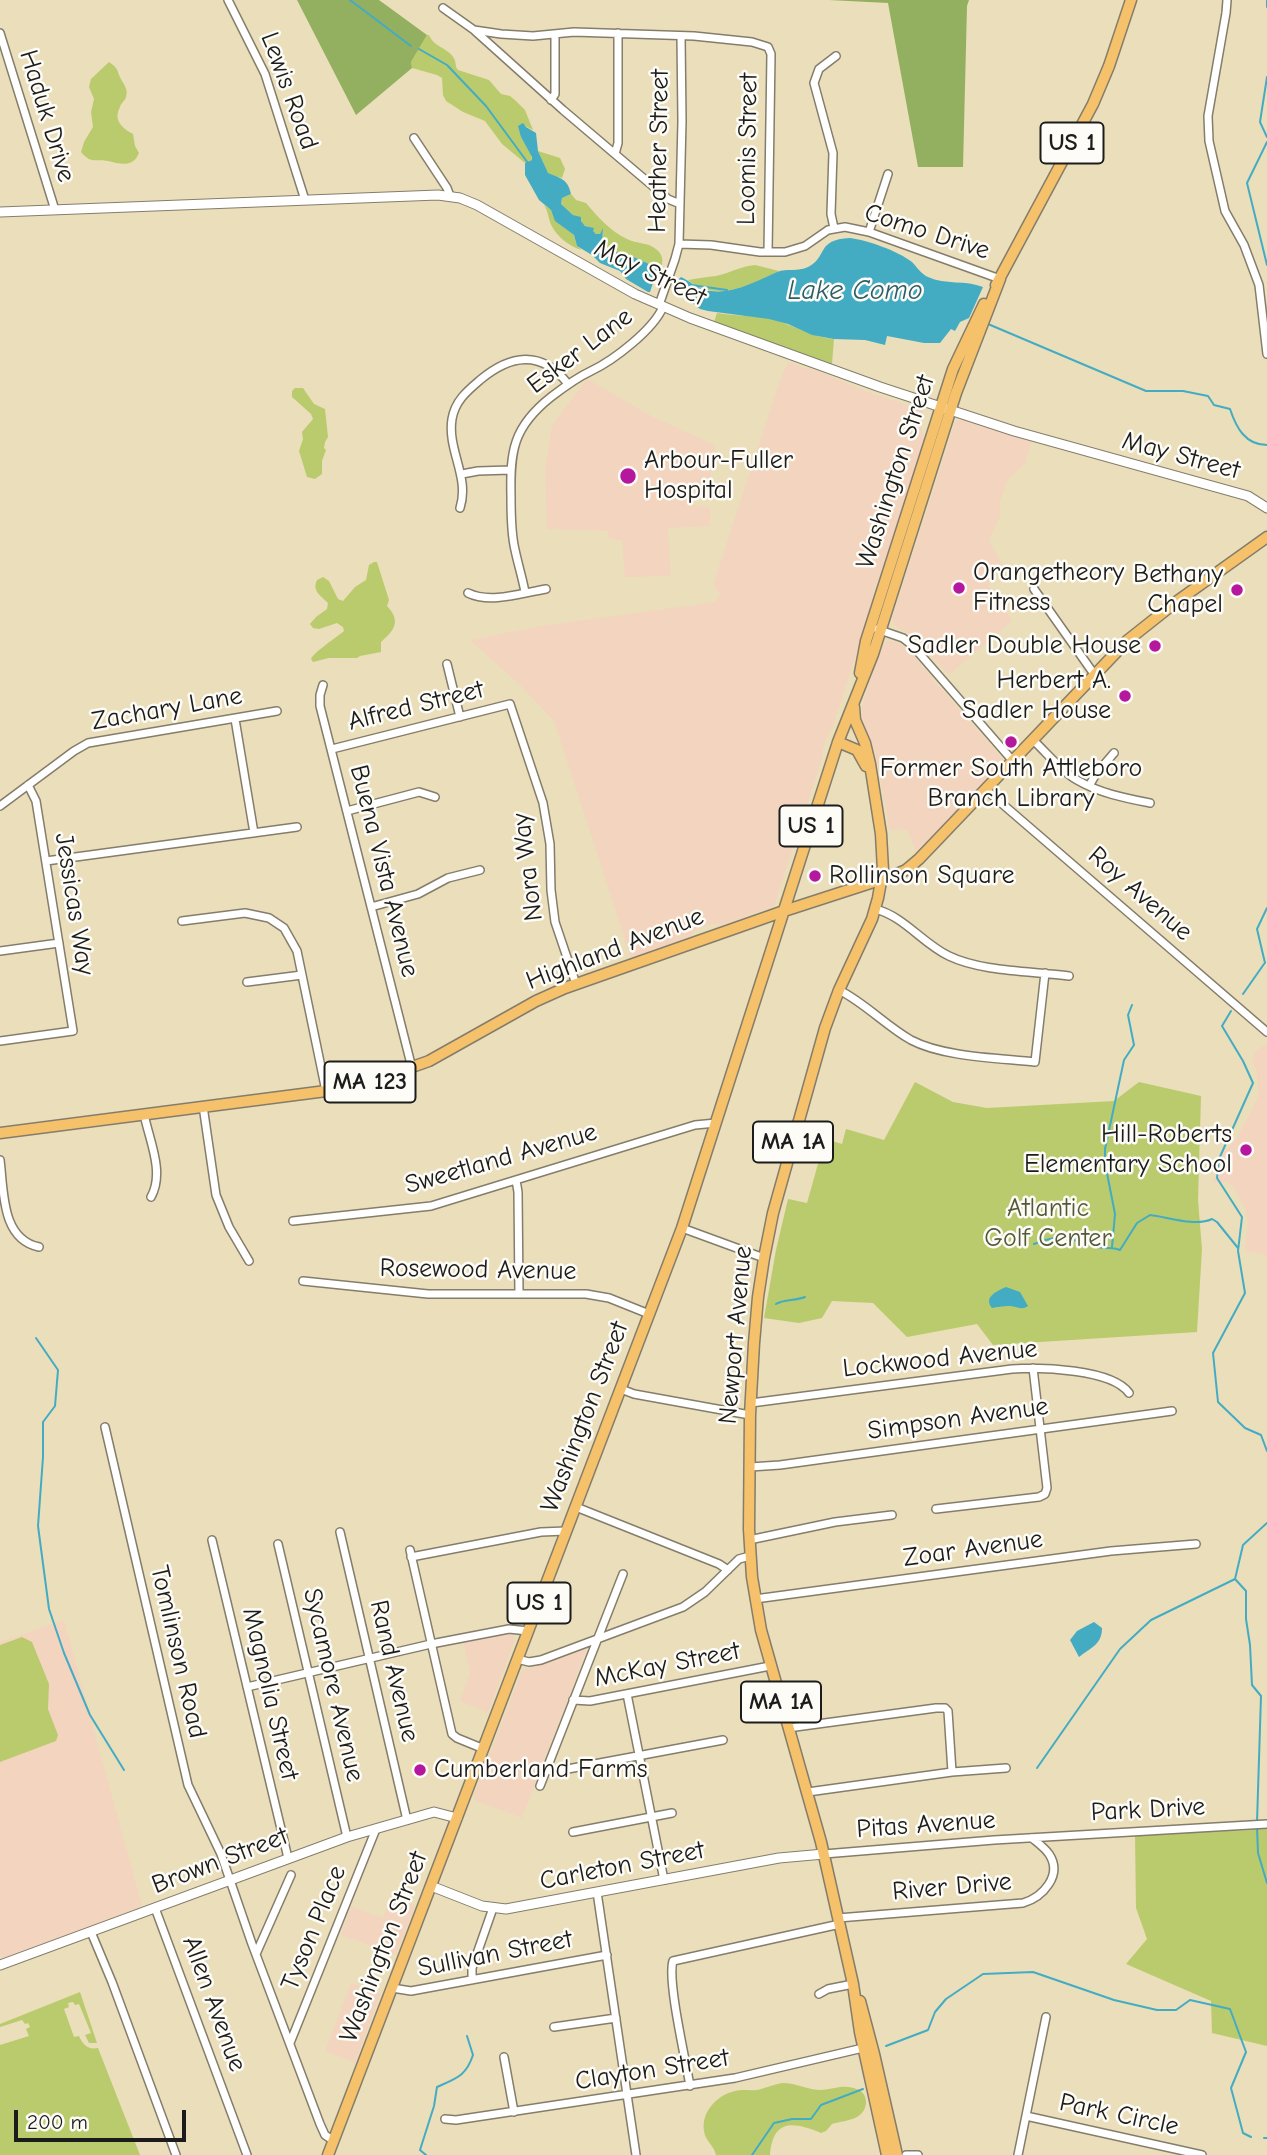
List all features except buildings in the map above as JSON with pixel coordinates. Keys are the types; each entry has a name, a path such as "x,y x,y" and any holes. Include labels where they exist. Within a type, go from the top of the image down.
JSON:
{"main road":[{"name":"Washington Street","path":"328,2155 682,1228 838,742 859,687 946,409 960,352 1093,104 1131,0"},
{"name":"MA 123","path":"881,880 912,866 1094,674 1147,624 1267,537"},
{"name":"MA 1A","path":"854,698 855,720 867,751 881,834 881,880"},
{"name":"MA 1A","path":"838,742 853,747 861,754 872,782"},
{"name":"Highland Avenue","path":"0,1133 326,1091 380,1079 448,1051 545,997 576,984 881,880"},
{"name":"Newport Avenue","path":"881,880 875,909 839,990 819,1048 764,1258 755,1318 750,1415 750,1556 755,1599 770,1666 824,1854 887,2155"},
{"name":"Newport Avenue","path":"853,1984 869,2034 898,2155"}],"street":[{"name":"Lewis Road","path":"228,0 265,74 306,200"},
{"path":"1227,0 1208,116 1209,141 1225,211 1251,258 1259,285 1267,354"},
{"path":"443,8 474,30 551,100 668,199 680,204"},
{"path":"474,30 533,37 574,32 681,36"},
{"name":"Haduk Drive","path":"0,33 55,210"},
{"path":"615,154 618,142 618,33"},
{"path":"495,50 500,34"},
{"path":"551,100 555,94 555,35"},
{"name":"Loomis Street","path":"681,36 752,42 768,47 771,54 768,252"},
{"name":"Heather Street","path":"661,306 678,244 681,36"},
{"path":"834,228 831,214 834,161 814,78 822,66 836,56"},
{"path":"414,138 450,196"},
{"path":"869,232 888,174"},
{"name":"May Street","path":"0,212 450,196 477,205 661,306 880,387 1037,438 1248,496 1267,508"},
{"name":"Como Drive","path":"678,244 711,244 785,252 799,249 834,228 852,228 1000,279"},
{"name":"Esker Lane","path":"525,592 513,541 510,470 514,445 522,425 535,410 568,384 622,351 653,323 661,306"},
{"path":"460,509 464,489 452,437 452,417 459,400 500,366 520,359 533,360 550,367 568,384"},
{"path":"462,474 510,470"},
{"path":"468,593 485,598 546,589"},
{"path":"1034,589 1094,674"},
{"path":"876,629 903,638 912,645 1012,760"},
{"path":"447,664 460,717"},
{"name":"Buena Vista Avenue","path":"323,685 320,700 412,1068"},
{"name":"Alfred Street","path":"332,749 510,704"},
{"name":"Nora Way","path":"510,704 543,803 550,844 555,922 576,984"},
{"name":"Zachary Lane","path":"0,806 88,743 277,711"},
{"path":"235,719 254,832"},
{"path":"1033,740 1066,772 1089,786 1112,795 1150,803"},
{"path":"1089,786 1114,753"},
{"name":"Jessicas Way","path":"0,1041 73,1031 36,801 28,785"},
{"name":"Roy Avenue","path":"985,789 1267,1032"},
{"path":"347,811 419,793 435,797"},
{"path":"46,861 297,827"},
{"path":"371,907 418,894 448,878 480,870"},
{"path":"875,909 889,914 939,950 961,961 1069,976"},
{"path":"182,921 245,913 269,918 284,928 294,943 326,1091"},
{"path":"0,951 59,943"},
{"path":"839,990 905,1036 928,1047 1035,1062 1045,973"},
{"path":"247,982 302,975"},
{"path":"203,1106 216,1195 229,1227 249,1261"},
{"path":"144,1114 156,1167 155,1187 151,1197"},
{"name":"Sweetland Avenue","path":"293,1221 431,1206 695,1125 716,1124"},
{"path":"0,1160 10,1224 24,1242 39,1247"},
{"path":"516,1180 519,1294"},
{"path":"682,1228 764,1258"},
{"name":"Rosewood Avenue","path":"303,1281 414,1293 594,1294 649,1314"},
{"path":"936,1509 1039,1497 1045,1494 1047,1488 1033,1368"},
{"name":"Lockwood Avenue","path":"751,1403 1033,1368 1057,1368 1099,1377 1120,1384 1129,1393"},
{"path":"621,1389 634,1394 750,1415"},
{"name":"Simpson Avenue","path":"750,1467 1172,1411"},
{"name":"Tomlinson Road","path":"105,1427 188,1785 221,1854 320,2124 326,2135 334,2141"},
{"path":"576,1507 728,1570"},
{"path":"750,1540 835,1522 892,1515"},
{"path":"484,1749 452,1734 410,1553 541,1532 566,1531"},
{"name":"Rand Avenue","path":"340,1532 407,1820"},
{"name":"Magnolia Street","path":"212,1541 288,1858"},
{"name":"Sycamore Avenue","path":"278,1544 347,1837"},
{"name":"Zoar Avenue","path":"755,1599 1111,1551 1196,1544"},
{"path":"517,1660 541,1660 683,1606 705,1592 739,1559 750,1556"},
{"path":"540,1786 622,1574"},
{"path":"247,1687 431,1644 509,1629 528,1631"},
{"name":"McKay Street","path":"573,1700 585,1702 770,1666"},
{"path":"627,1694 664,1880"},
{"path":"788,1728 936,1708 947,1709 952,1772"},
{"path":"547,1770 557,1771 723,1740"},
{"path":"808,1792 952,1772 1006,1768"},
{"name":"Brown Street","path":"0,1965 347,1837 434,1812 457,1818"},
{"path":"573,1832 672,1813"},
{"name":"Park Drive","path":"1031,1838 1260,1825"},
{"name":"Tyson Place","path":"290,2043 376,1829"},
{"name":"Pitas Avenue","path":"824,1854 1031,1838"},
{"name":"River Drive","path":"839,1921 1032,1900 1046,1889 1052,1878 1054,1864 1048,1852 1031,1838"},
{"name":"Carleton Street","path":"431,1886 493,1908 520,1907 779,1858 824,1854"},
{"path":"256,1954 291,1875"},
{"path":"597,1892 636,2155"},
{"name":"Allen Avenue","path":"155,1908 247,2155"},
{"path":"472,1980 472,1968 493,1908"},
{"path":"690,2086 674,1992 671,1966 673,1961 839,1921"},
{"path":"91,1932 176,2155"},
{"name":"Sullivan Street","path":"392,1988 406,1992 607,1955"},
{"path":"819,1993 853,1984"},
{"path":"1017,2155 1046,2017"},
{"path":"554,2027 616,2018"},
{"name":"Clayton Street","path":"445,2119 456,2120 690,2086 746,2076 863,2048"},
{"path":"504,2057 514,2112"},
{"name":"Park Circle","path":"1026,2116 1202,2155"},
{"path":"906,2155 918,2155"}],"shaded area":[{"path":"789,362 924,411 921,426 925,441 774,906 722,925 697,928 690,936 631,958 554,721 520,685 470,640 541,626 716,602 720,594 713,585 781,377"},
{"name":"Arbour-Fuller Hospital","path":"587,379 653,417 715,445 709,486 694,483 689,505 710,508 710,526 668,528 671,576 625,577 622,540 609,539 608,531 547,529 545,470 552,425"},
{"path":"964,419 1032,440 1025,464 1008,479 1000,501 1000,516 989,541 1003,566 989,577 989,586 1012,621 949,675 912,635 895,626 892,618 954,426 957,421"},
{"path":"888,641 908,649 1004,761 916,852 907,829 890,830 876,757 862,720 862,705 883,645"},
{"name":"Hill-Roberts Elementary School","path":"1267,1044 1267,1255 1245,1251 1248,1222 1245,1209 1234,1187 1227,1182 1213,1181 1216,1175 1226,1169 1221,1161 1222,1155 1236,1140 1256,1102 1259,1093 1253,1064 1254,1052"},
{"path":"64,1620 142,1906 31,1950 2,1958 0,1642"},
{"path":"510,1633 515,1639 488,1712 460,1701 470,1672 463,1642"},
{"path":"587,1648 522,1818 475,1800 473,1797 522,1671"},
{"path":"391,1896 415,1906 396,1955 341,1935 351,1906 383,1918"},
{"path":"351,1983 381,1993 355,2063 325,2051"}],"green space":[{"path":"297,0 379,0 427,35 411,62 412,68 356,115"},
{"path":"829,0 969,0 963,167 918,167 888,3"},
{"path":"427,35 453,56 458,70 489,80 501,94 510,96 525,110 533,130 525,126 521,137 531,152 532,160 525,163 502,144 485,121 446,101 442,78 412,68 411,62"},
{"path":"109,62 117,69 127,91 118,112 118,120 133,134 139,153 133,161 126,164 91,160 81,152 93,127 91,112 94,99 89,87 91,79"},
{"path":"538,151 560,158 565,169 562,178 548,174"},
{"path":"571,194 576,200 586,203 621,236 654,247 661,255 662,265 658,268 625,253 607,251 602,244 603,230 596,234 593,228 584,225 581,218 573,215 561,204 562,198"},
{"path":"544,205 551,210 556,221 574,235 577,246 582,250 558,235"},
{"path":"755,265 779,271 757,282 721,291 698,287 688,280 716,276"},
{"path":"717,313 772,319 834,339 832,364 714,322"},
{"path":"295,388 303,388 314,404 325,409 328,437 324,448 326,450 322,461 322,474 315,479 307,477 299,451 302,432 313,419 292,397"},
{"path":"377,562 389,600 387,606 395,621 393,629 381,642 381,652 357,658 329,658 313,662 311,659 316,653 344,631 337,623 319,629 310,624 327,609 328,603 316,590 317,580 323,577 329,581 338,599 343,601 355,587 366,580 369,565"},
{"name":"Atlantic Golf Center","path":"915,1082 953,1102 987,1108 1114,1101 1139,1082 1201,1096 1198,1200 1202,1249 1197,1332 993,1345 977,1324 907,1337 873,1303 832,1301 822,1318 799,1323 764,1318 788,1199 807,1203 825,1139 842,1144 846,1129 884,1140"},
{"path":"22,1637 32,1642 49,1684 48,1709 58,1735 56,1741 0,1762 0,1645"},
{"path":"1267,1824 1267,2046 1212,2033 1211,2001 1126,1964 1147,1939 1136,1908 1135,1835 1252,1830"},
{"path":"80,1992 97,2043 89,2043 85,2035 91,2033 79,2004 75,2005 73,2002 68,2003 69,2007 64,2009 74,2037 79,2036 84,2044 98,2048 140,2155 0,2155 0,2045 29,2036 26,2029 30,2027 22,2020 0,2027 0,2024"},
{"path":"783,2083 816,2090 854,2088 861,2091 866,2103 858,2116 832,2124 821,2133 794,2125 780,2129 775,2134 770,2155 716,2155 706,2138 704,2124 708,2111 716,2100 735,2091 757,2090"}],"water":[{"path":"523,123 536,133 538,151 548,173 568,185 571,194 562,198 561,204 573,215 581,217 585,226 594,228 596,234 600,234 603,228 602,244 607,251 625,253 658,268 650,292 626,279 620,271 600,263 577,246 574,235 555,221 551,210 539,200 525,175 525,163 532,160 532,157 518,126"},
{"name":"Lake Como","path":"850,238 899,254 928,277 983,287 969,318 960,322 955,331 951,329 940,343 887,336 885,345 865,340 812,335 769,319 700,309 677,291 681,277 705,290 724,291 742,287 781,271 808,267 827,245 839,239"},
{"path":"1006,1287 1020,1292 1028,1306 992,1308 990,1298"},
{"path":"1094,1622 1102,1628 1100,1638 1095,1646 1079,1657 1070,1640 1077,1631"}],"waterway":[{"path":"350,0 411,46"},
{"path":"1267,0 1267,7"},
{"path":"419,49 447,65 486,106 528,163"},
{"path":"1267,77 1260,122 1267,137"},
{"path":"1267,142 1247,183 1267,265"},
{"path":"691,285 727,290"},
{"path":"988,324 1146,391 1183,391 1208,396 1214,405 1230,409 1242,434 1253,442 1267,445"},
{"path":"1265,963 1257,929 1267,908"},
{"path":"1243,994 1264,964"},
{"path":"1112,1247 1115,1214 1105,1163 1105,1149 1124,1060 1134,1045 1128,1015 1132,1005"},
{"path":"1231,1011 1222,1026 1253,1083 1219,1159 1217,1178 1242,1217 1238,1251 1245,1293 1213,1353 1218,1402 1245,1428 1261,1435 1267,1451"},
{"path":"1034,1244 1060,1237 1120,1250 1137,1223 1150,1215 1190,1222 1212,1219 1238,1248"},
{"path":"776,1304 805,1297"},
{"path":"36,1338 58,1370 55,1406 43,1422 38,1526 49,1609 90,1715 124,1770"},
{"path":"1257,1822 1261,1696 1252,1685 1246,1591 1235,1579 1243,1545 1267,1523"},
{"path":"1037,1768 1120,1649 1151,1620 1235,1579"},
{"path":"1257,1827 1258,1853 1267,1883"},
{"path":"886,2046 928,2030 935,2012 946,1999 983,1974 1033,1972 1114,2000 1157,2010 1176,2010 1190,2000 1230,2009 1246,2052 1231,2088 1243,2133 1251,2137"},
{"path":"426,2155 420,2150 437,2087 460,2075 473,2055 467,2036"},
{"path":"752,2155 774,2123 811,2119 821,2105 863,2089"}],"place":[{"name":"Arbour-Fuller Hospital","path":"628,476"},
{"name":"Orangetheory Fitness","path":"959,588"},
{"name":"Bethany Chapel","path":"1237,590"},
{"name":"Sadler Double House","path":"1155,646"},
{"name":"Herbert A. Sadler House","path":"1125,696"},
{"name":"Former South Attleboro Branch Library","path":"1011,742"},
{"name":"Rollinson Square","path":"815,876"},
{"name":"Hill-Roberts Elementary School","path":"1246,1150"},
{"name":"Cumberland Farms","path":"420,1770"}]}
